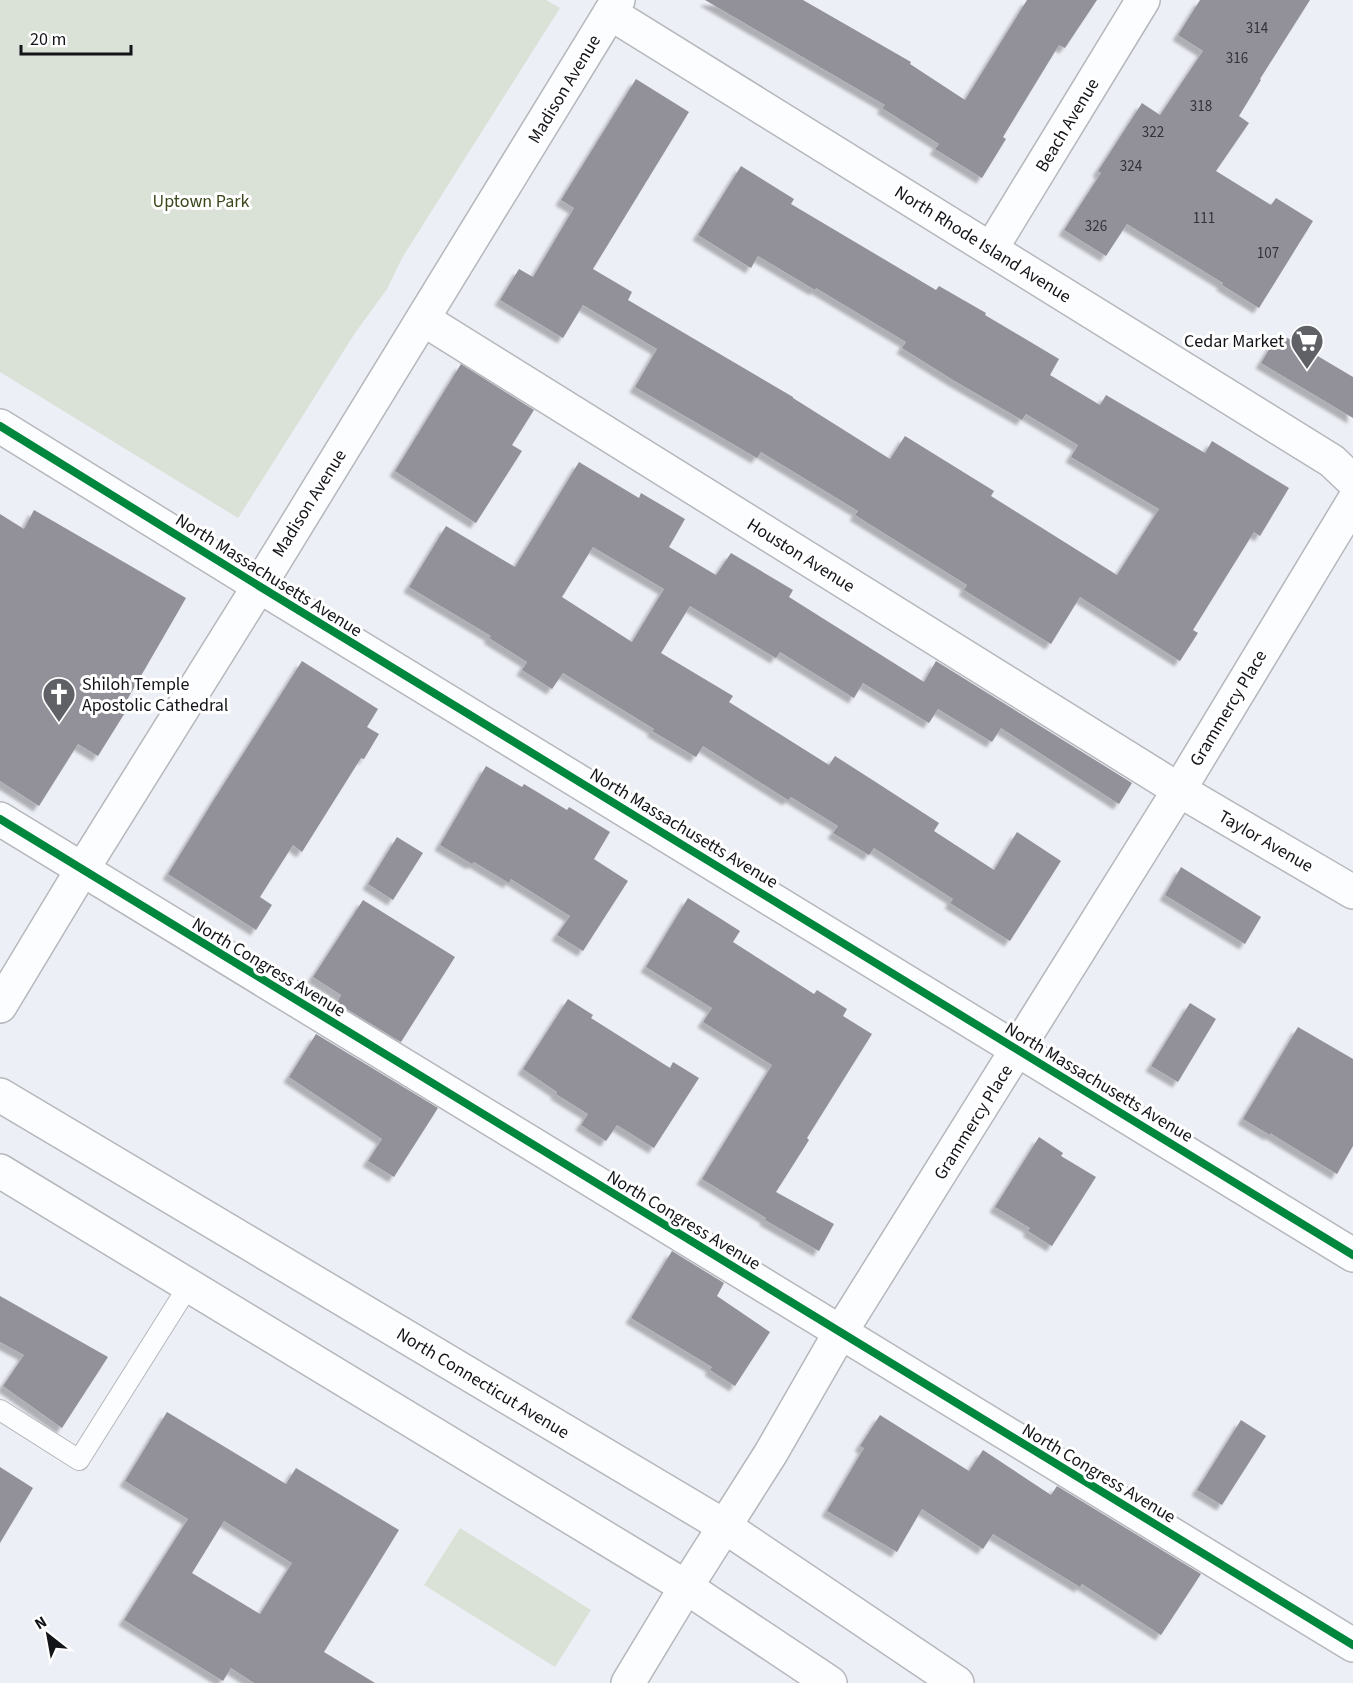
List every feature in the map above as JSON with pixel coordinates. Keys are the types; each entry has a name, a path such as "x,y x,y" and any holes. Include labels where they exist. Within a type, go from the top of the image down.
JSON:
{"street":[{"name":"Beach Avenue","path":"991,249 1143,0"},
{"name":"North Rhode Island Avenue","path":"614,6 991,249 1332,461 1353,481"},
{"name":"Madison Avenue","path":"0,1006 614,6"},
{"name":"Houston Avenue","path":"423,320 1179,790"},
{"name":"North Massachusetts Avenue","path":"0,426 1353,1255"},
{"name":"Grammercy Place","path":"628,1683 771,1453 840,1333 1179,790 1353,502"},
{"name":"Taylor Avenue","path":"1179,790 1353,892"},
{"name":"North Congress Avenue","path":"0,819 1353,1645"},
{"name":"North Connecticut Avenue","path":"0,1095 724,1526 957,1683"},
{"path":"0,1171 686,1587 830,1683"}],"lane":[{"path":"0,1410 79,1460 189,1285"}],"green space":[{"name":"Uptown Park","path":"0,0 546,0 560,8 402,258 387,289 355,333 238,518 0,372"},
{"path":"460,1528 591,1610 555,1667 424,1585"}],"building":[{"path":"705,0 803,0 911,62 910,64 965,100 1027,0 1097,0 1065,48 1059,45 1003,137 1006,139 982,178 935,149 939,144 882,108 885,105"},
{"path":"1200,0 1310,0 1239,116 1249,123 1216,171 1271,205 1276,198 1313,221 1259,308 1127,224 1106,256 1064,230 1101,173 1098,171 1142,103 1160,115 1203,51 1178,35"},
{"path":"636,79 689,112 593,269 632,292 628,300 793,397 890,459 905,436 994,491 991,496 1117,575 1159,509 1071,457 1078,445 1026,414 1022,420 953,380 902,348 906,342 816,288 815,290 758,256 751,268 698,235 741,166 794,199 791,204 936,290 939,286 986,313 985,315 1059,359 1050,375 1100,405 1106,395 1205,453 1212,441 1289,488 1260,536 1254,532 1193,630 1198,633 1180,661 1080,597 1051,644 964,590 967,585 855,515 858,511 761,452 757,458 635,387 657,349 583,305 563,338 500,300 519,269 533,277 574,208 561,200"},
{"name":"Cedar Market","path":"1279,333 1353,377 1353,418 1261,363"},
{"path":"461,364 534,410 512,445 522,451 476,523 395,471"},
{"path":"579,462 639,498 641,493 685,519 669,547 716,575 731,553 793,590 789,597 924,682 936,661 1132,783 1119,804 1001,728 992,742 938,709 929,723 863,683 854,698 780,652 776,658 690,606 661,653 733,696 729,702 829,765 835,756 939,823 934,831 994,870 1017,832 1061,861 1010,941 950,903 953,899 874,848 869,855 833,833 838,826 791,797 788,800 703,746 696,757 563,673 552,689 522,670 527,662 489,638 491,636 409,587 446,526 515,567","holes":["593,547 664,589 632,642 562,597"]},
{"path":"34,510 186,598 127,700 131,703 98,756 78,744 39,806 0,781 0,514 24,529"},
{"path":"302,661 378,709 367,727 379,734 364,759 361,758 302,852 293,845 260,897 272,905 256,930 168,874"},
{"path":"486,766 522,787 524,784 567,810 569,807 610,832 594,859 628,881 583,951 557,935 570,916 511,879 509,883 440,845"},
{"path":"397,837 423,853 393,900 368,884"},
{"path":"1181,867 1261,917 1245,944 1165,895"},
{"path":"688,898 740,931 733,942 814,994 817,990 847,1009 843,1016 872,1034 776,1192 834,1224 819,1251 765,1220 766,1218 702,1179 772,1065 703,1022 712,1008 646,967"},
{"path":"363,900 455,957 401,1042 337,1003 341,995 313,977"},
{"path":"568,999 593,1015 591,1018 670,1068 673,1062 699,1078 654,1148 617,1125 606,1141 581,1125 588,1114 523,1069"},
{"path":"1190,1003 1216,1019 1178,1082 1151,1066"},
{"path":"1298,1027 1353,1059 1353,1146 1337,1174 1243,1119"},
{"path":"316,1034 438,1108 394,1177 368,1161 382,1139 289,1077"},
{"path":"1039,1137 1063,1153 1061,1156 1096,1177 1052,1246 1028,1231 1030,1228 995,1207"},
{"path":"672,1251 724,1283 717,1296 770,1332 735,1386 710,1370 712,1367 631,1318"},
{"path":"0,1296 108,1357 62,1428 3,1386 24,1355 0,1342"},
{"path":"167,1412 286,1484 296,1468 399,1530 324,1652 375,1683 254,1683 231,1668 223,1681 124,1620 188,1519 125,1481","holes":["224,1521 292,1563 260,1614 192,1573"]},
{"path":"880,1415 969,1471 983,1450 1051,1495 1057,1486 1201,1574 1161,1635 1082,1584 1080,1587 993,1534 983,1549 922,1509 897,1552 827,1511 864,1448 860,1446"},
{"path":"1241,1420 1266,1436 1222,1505 1197,1490"},
{"path":"0,1467 33,1488 0,1543"}],"cycle path":[{"path":"0,426 1353,1255"},
{"path":"0,819 1353,1645"}],"place":[{"name":"Cedar Market","path":"1307,370"},
{"name":"Shiloh Temple Apostolic Cathedral","path":"59,723"}]}
